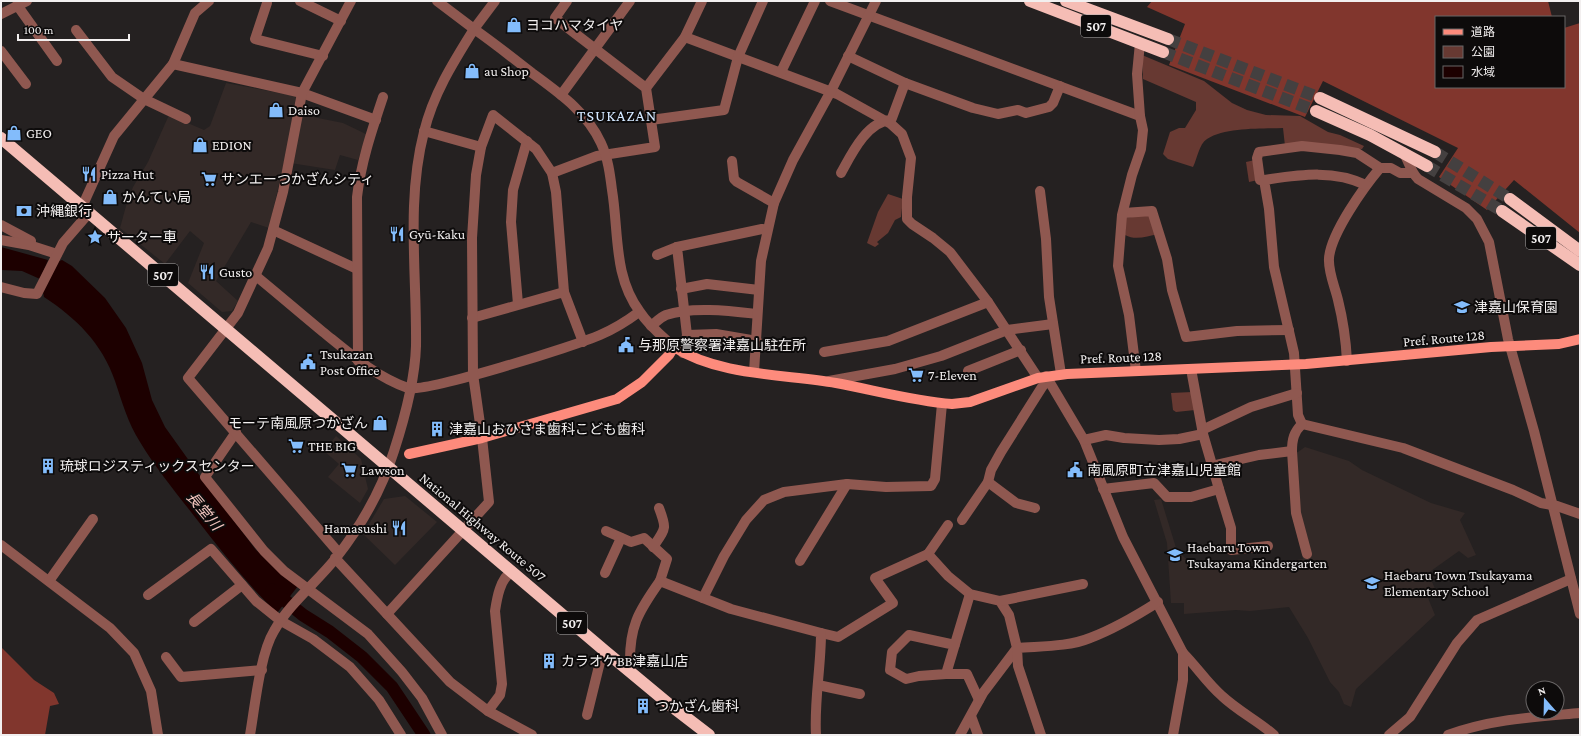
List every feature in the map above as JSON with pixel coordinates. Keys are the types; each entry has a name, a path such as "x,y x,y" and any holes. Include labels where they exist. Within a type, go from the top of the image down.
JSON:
{"highway":[{"name":"507","path":"1030,1 1163,52"},
{"name":"507","path":"1066,1 1168,39"},
{"path":"1320,98 1435,152"},
{"path":"1316,111 1403,152 1427,166"},
{"name":"National Highway Route 507","path":"1,138 627,670 670,706 709,735"},
{"name":"507","path":"1510,199 1580,251"},
{"name":"507","path":"1502,211 1580,265"}],"main road":[{"name":"Pref. Route 128","path":"674,347 683,353 738,371 825,382 942,404 964,404 1044,378 1061,374 1295,365 1459,350 1559,344 1580,339"},
{"path":"409,454 482,438 616,399 642,382 669,355 674,347"}],"street":[{"path":"1,287 37,294 63,243 86,210 114,136 173,64 195,13 209,1"},
{"path":"300,1 341,21"},
{"path":"351,1 302,93 283,192 268,248 256,276 238,313 188,378 236,432 337,556 387,614 450,682 488,711 532,735"},
{"path":"437,1 561,95 577,109 590,125 606,154 613,194 622,273 632,300 639,312 651,326 674,347"},
{"path":"250,735 268,642 282,619 306,589 337,556 370,506 388,467 411,388 416,347 414,222 417,167 424,131 436,97 452,63 474,29 495,1"},
{"path":"552,173 597,156 656,147 646,88 594,50 555,18 567,1"},
{"path":"561,95 630,1"},
{"path":"646,88 685,37 702,1"},
{"path":"651,120 724,110 738,57 763,1"},
{"path":"782,72 815,1"},
{"path":"830,1 1140,116"},
{"path":"754,372 761,261 774,203 793,160 830,92 876,1"},
{"path":"1,14 22,3 57,62"},
{"path":"267,3 255,39 323,56"},
{"path":"76,30 112,77 144,99 186,119"},
{"path":"685,37 782,72 830,92 885,120 902,134 912,158 907,197 907,219 912,224 934,238 950,252 1073,419 1084,440 1123,537 1158,602 1183,653 1197,667 1209,685 1274,735"},
{"path":"1136,371 1135,353 1118,266 1124,213 1132,175 1141,149 1143,130 1140,116 1137,74 1140,43"},
{"path":"1,51 26,84"},
{"path":"848,56 905,83 972,108 998,114 1018,110 1026,112 1049,107 1053,103 1060,86"},
{"path":"173,64 302,93 376,120"},
{"path":"841,173 866,135 885,120 891,120 905,83"},
{"path":"358,361 356,222 359,175 383,97"},
{"path":"387,614 489,502 482,438 472,374 473,206 481,147 493,115 527,140 536,149 552,173 556,192 564,292 583,342"},
{"path":"424,131 481,147"},
{"path":"518,304 511,222 513,190 527,140"},
{"path":"1260,180 1257,158 1259,152 1302,146 1357,153 1380,168 1391,168 1400,173 1412,173"},
{"path":"1403,152 1410,163 1412,173 1418,179 1466,208 1485,231 1492,252 1510,347 1580,614"},
{"path":"732,161 734,179 737,182 774,203"},
{"path":"1347,361 1344,332 1329,259 1339,229 1366,185 1380,168"},
{"path":"1302,424 1298,415 1295,365 1274,267 1269,209 1264,180 1310,174 1340,176 1366,185"},
{"path":"1040,191 1046,239 1048,297 1061,374"},
{"path":"1124,213 1152,211 1167,258 1172,290 1186,337 1237,331 1288,330"},
{"path":"1,225 31,241"},
{"path":"657,255 677,247 762,228 767,230"},
{"path":"273,230 357,269"},
{"path":"1,240 29,246 56,256"},
{"path":"677,247 687,336 683,353"},
{"path":"256,276 358,361 395,383 411,388 428,386 583,342 614,328 639,312"},
{"path":"681,289 707,284 759,290"},
{"path":"472,318 564,292"},
{"path":"824,352 888,341 988,302"},
{"path":"651,326 666,315 684,312 707,310 757,314"},
{"path":"825,382 895,369 933,358 1007,330 1053,324"},
{"path":"687,336 716,334 757,341"},
{"path":"968,371 1021,350"},
{"path":"1191,369 1211,466 1231,528 1231,550 1268,546"},
{"path":"962,520 988,482 1001,452 1042,387 1044,378"},
{"path":"1084,440 1106,435 1124,438 1159,440 1179,439 1203,432 1251,407 1297,393"},
{"path":"703,598 724,556 746,520 764,500 784,492 847,484 886,487 931,486 935,479 942,404"},
{"path":"1302,424 1403,448 1513,490 1541,503 1580,514"},
{"path":"1302,424 1296,430 1292,442 1292,451 1296,513 1307,554"},
{"path":"236,432 206,477 264,552 306,589 346,612"},
{"path":"1211,466 1259,455 1292,451"},
{"path":"988,482 1016,503 1035,508"},
{"path":"1103,489 1154,483 1167,497 1191,497 1219,489"},
{"path":"800,562 847,484"},
{"path":"653,547 665,530 659,508"},
{"path":"50,581 93,519"},
{"path":"660,581 731,609 838,637 893,604 875,578 928,554 948,526"},
{"path":"606,531 631,542 644,538 667,559 660,581 638,612 633,626 630,666 627,670"},
{"path":"606,574 621,538"},
{"path":"1,545 110,628 134,653 150,691 158,735"},
{"path":"148,595 211,549 256,601 313,639 350,667 379,700 401,735"},
{"path":"928,554 948,576 970,594 1000,601 1083,584"},
{"path":"488,711 500,695 502,684 495,611 496,600 507,574 512,571"},
{"path":"1389,735 1410,717 1457,643 1477,620 1571,579"},
{"path":"194,622 242,585"},
{"path":"320,591 346,612 402,672 422,698 442,735"},
{"path":"946,674 970,594"},
{"path":"1000,601 1010,615 1017,648 1018,666 1041,735"},
{"path":"960,735 979,700 1017,648 1071,643 1089,639 1127,622 1158,602"},
{"path":"816,735 815,719 821,633"},
{"path":"955,645 909,635 892,652 890,670 906,679 919,676 967,674 979,700"},
{"path":"587,715 600,662 605,651"},
{"path":"1173,735 1183,680 1183,653"},
{"path":"166,657 182,677 262,670"},
{"path":"818,685 860,694"},
{"path":"1448,735 1467,728 1507,719 1580,713"},
{"path":"971,716 978,735"}],"shaded area":[{"path":"1152,1 1548,1 1552,16 1435,16 1435,88 1565,88 1565,28 1580,23 1580,233 1514,180 1487,210 1439,177 1458,148 1323,81 1305,117 1169,65 1185,24 1147,7"},
{"name":"サンエーつかざんシティ","path":"226,83 296,96 293,113 343,123 368,135 358,160 340,155 335,170 284,162 269,228 251,222 216,281 238,301 232,311 222,312 188,283 204,243 190,231 165,264 120,228 133,187 148,162 169,115 204,130 210,126"},
{"name":"Lawson","path":"336,436 361,459 368,489 360,503 328,477 339,464 324,451"},
{"name":"Haebaru Town Tsukayama Elementary School","path":"1305,447 1349,461 1362,470 1431,503 1465,513 1460,520 1476,555 1468,558 1459,551 1428,573 1437,593 1428,598 1435,615 1356,689 1351,707 1344,704 1339,692 1330,682 1308,638 1289,607 1250,611 1236,610 1184,614 1184,603 1171,603 1167,543 1154,500 1161,499 1177,551 1190,562 1238,569 1303,559 1293,518 1289,455 1298,452"},
{"name":"Hamasushi","path":"405,496 437,522 395,565 363,534 384,499"},
{"path":"1,647 34,680 54,693 59,704 50,706 45,735 1,735"}],"green space":[{"path":"1142,55 1204,81 1232,103 1247,110 1266,115 1300,116 1328,132 1340,135 1364,146 1362,149 1285,146 1283,128 1244,129 1224,132 1204,141 1193,167 1168,159 1163,154 1170,132 1179,128 1185,128 1196,110 1196,102 1143,79"},
{"path":"1255,160 1258,180 1249,182 1246,162"},
{"path":"888,194 903,199 901,217 895,220 888,233 877,242 879,244 875,247 867,243 878,212"},
{"path":"1150,214 1158,234 1137,238 1125,235 1126,218"},
{"path":"1192,392 1195,410 1176,412 1173,410 1171,393"}],"water":[{"path":"1,247 48,260 40,279 22,271 1,270"},
{"path":"62,260 72,266 105,298 126,328 142,363 152,400 165,427 200,476 256,550 298,586 277,613 226,557 168,482 147,452 136,435 129,420 110,367 95,343 77,323 44,297 43,292 57,262"}],"waterway":[{"name":"長堂川","path":"272,590 303,615 330,632 362,657 392,687 424,735"}],"tunnel":[{"path":"1168,39 1320,98"},
{"path":"1163,52 1316,111"},
{"path":"1435,152 1510,199"},
{"path":"1427,166 1502,211"}],"place":[{"name":"ヨコハマタイヤ","path":"514,25"},
{"name":"au Shop","path":"472,71"},
{"name":"Daiso","path":"276,110"},
{"name":"GEO","path":"14,133"},
{"name":"EDION","path":"200,145"},
{"name":"Pizza Hut","path":"89,174"},
{"name":"サンエーつかざんシティ","path":"209,179"},
{"name":"かんてい局","path":"110,197"},
{"name":"沖縄銀行","path":"24,211"},
{"name":"Gyū-Kaku","path":"397,234"},
{"name":"サーター車","path":"95,237"},
{"name":"Gusto","path":"207,272"},
{"name":"津嘉山保育園","path":"1462,307"},
{"name":"与那原警察署津嘉山駐在所","path":"626,345"},
{"name":"Tsukazan Post Office","path":"308,362"},
{"name":"7-Eleven","path":"916,375"},
{"name":"モーテ南風原つかざん","path":"380,423"},
{"name":"津嘉山おひさま歯科こども歯科","path":"437,429"},
{"name":"THE BIG","path":"296,446"},
{"name":"琉球ロジスティックスセンター","path":"48,466"},
{"name":"Lawson","path":"349,470"},
{"name":"南風原町立津嘉山児童館","path":"1075,470"},
{"name":"Hamasushi","path":"399,528"},
{"name":"Haebaru Town Tsukayama Kindergarten","path":"1175,555"},
{"name":"Haebaru Town Tsukayama Elementary School","path":"1372,583"},
{"name":"カラオケBB津嘉山店","path":"549,661"},
{"name":"つかざん歯科","path":"643,706"}],"district":[{"name":"TSUKAZAN","path":"617,115"}]}
